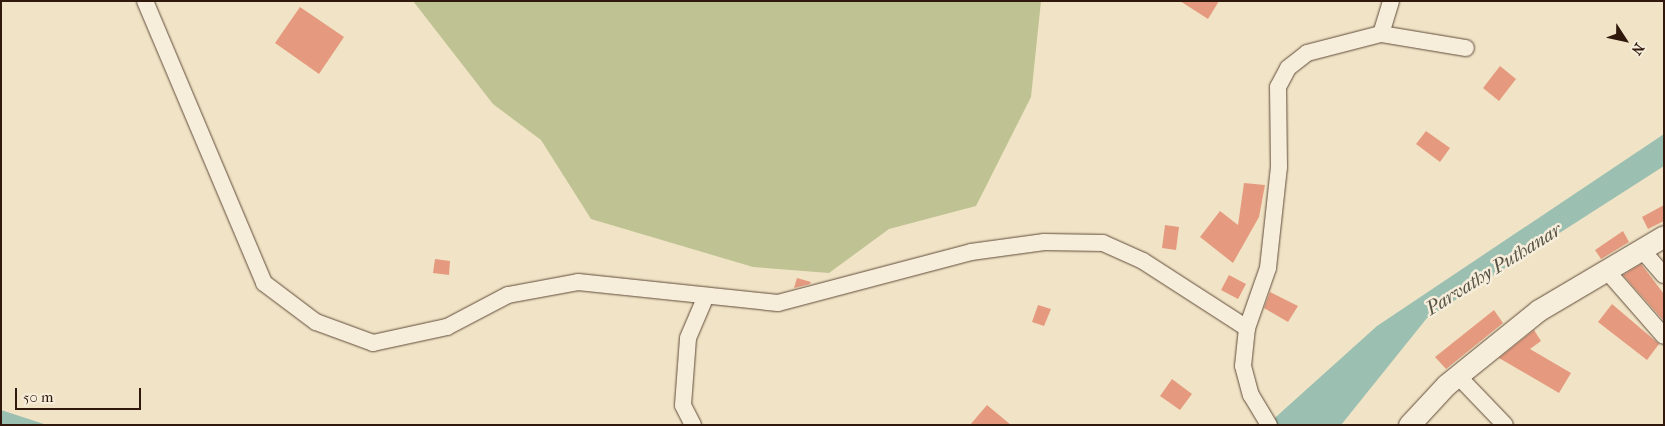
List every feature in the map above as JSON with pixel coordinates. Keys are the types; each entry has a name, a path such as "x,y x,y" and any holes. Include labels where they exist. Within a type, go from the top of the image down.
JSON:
{"street":[{"path":"145,1 264,283 316,322 373,343 447,327 508,295 578,282 653,286 706,296 778,304 971,252 1078,241 1122,249 1247,328"},
{"path":"1381,34 1391,1"},
{"path":"1266,422 1243,366 1247,328 1269,259 1279,168 1278,88 1288,68 1307,52 1381,34 1466,48"},
{"path":"1409,425 1457,375 1539,310 1664,236"},
{"path":"1642,250 1664,276"},
{"path":"1606,271 1664,336"},
{"path":"692,425 683,406 688,338 706,296"},
{"path":"1457,375 1504,425"}],"green space":[{"path":"413,1 1041,1 1031,97 976,206 889,229 829,273 753,267 591,219 541,140 493,104"}],"water":[{"name":"Parvathy Puthanar","path":"1664,134 1664,166 1427,318 1341,425 1267,425 1377,326"},
{"path":"1,410 47,425 1,425"}],"building":[{"path":"1180,1 1219,1 1208,19"},
{"path":"300,7 344,37 319,74 275,43"},
{"path":"1500,66 1516,79 1499,101 1483,88"},
{"path":"1426,131 1450,148 1440,162 1416,144"},
{"path":"1244,183 1265,185 1259,217 1233,263 1200,237 1220,211 1238,225"},
{"path":"1664,205 1664,221 1648,229 1642,217"},
{"path":"1165,225 1179,227 1176,250 1162,248"},
{"path":"1623,231 1629,242 1601,259 1595,250"},
{"path":"435,259 450,261 449,275 433,273"},
{"path":"1641,264 1664,294 1664,321 1623,275"},
{"path":"1229,275 1246,284 1238,299 1221,290"},
{"path":"797,278 811,282 810,284 794,288"},
{"path":"1270,292 1298,306 1288,322 1264,308"},
{"path":"1612,304 1659,344 1647,360 1598,322"},
{"path":"1038,305 1051,309 1044,326 1032,322"},
{"path":"1494,310 1503,323 1446,369 1435,357"},
{"path":"1534,330 1541,341 1530,349 1571,373 1559,393 1499,358"},
{"path":"1172,379 1192,394 1180,410 1160,396"},
{"path":"987,405 1011,425 970,425"}]}
